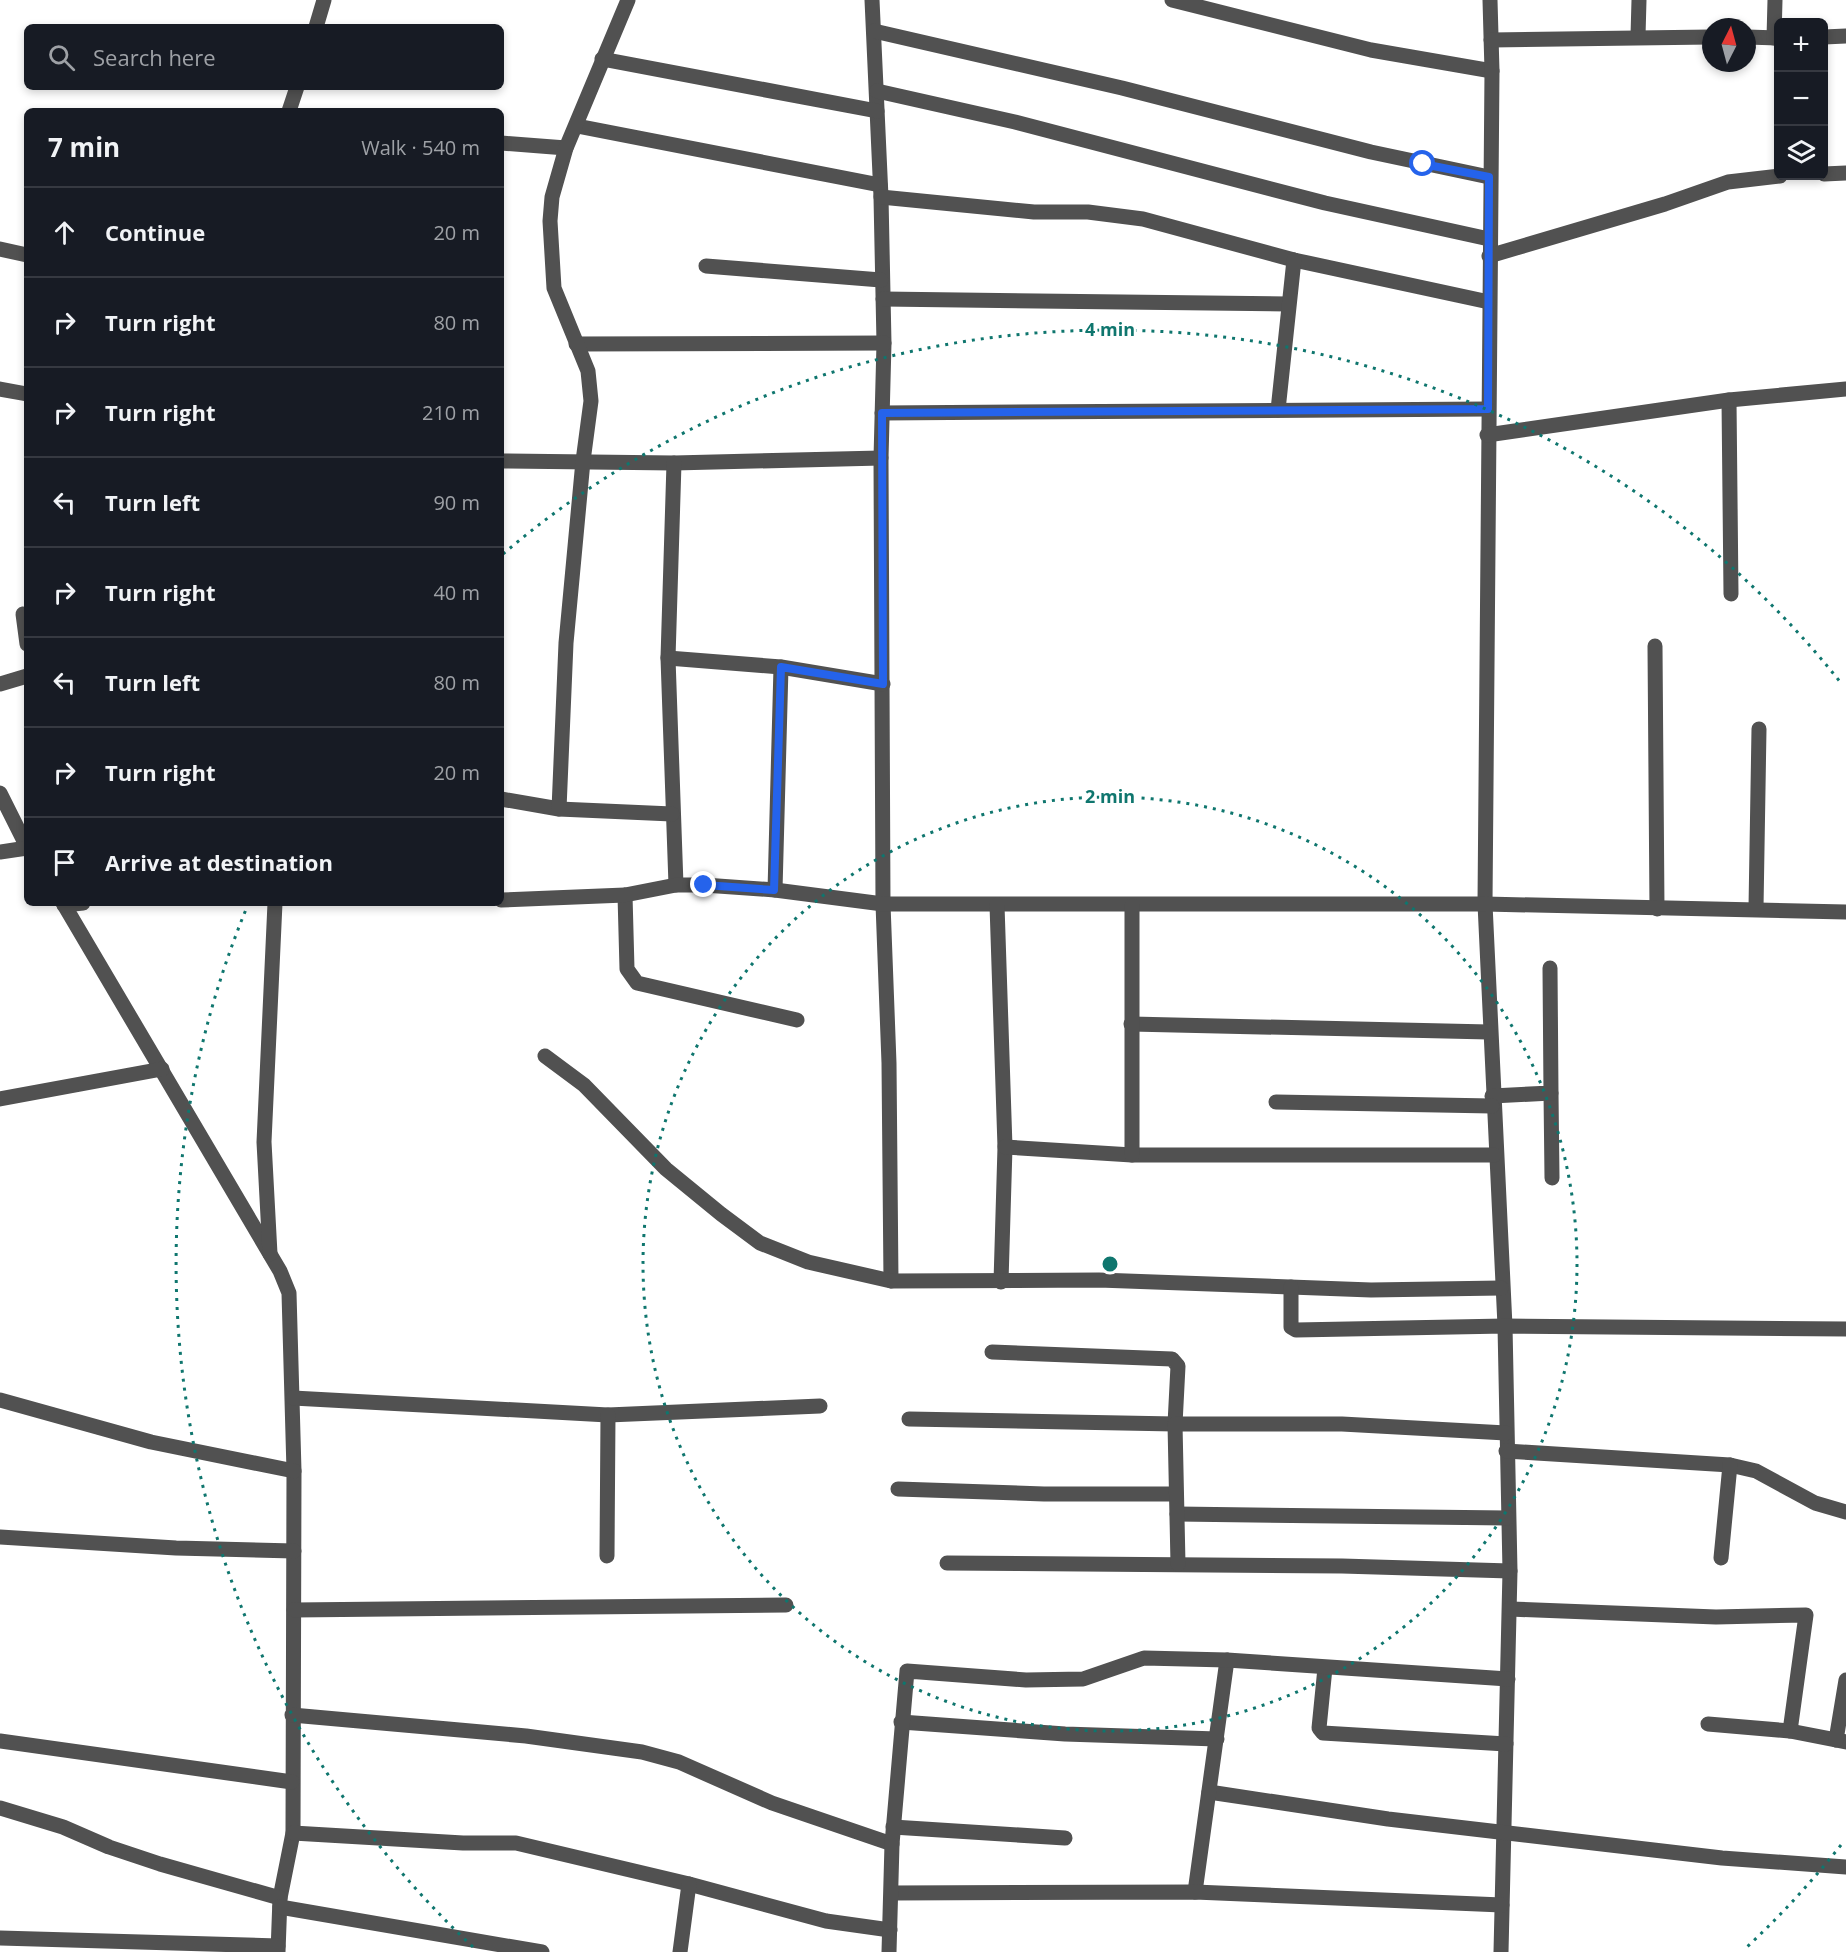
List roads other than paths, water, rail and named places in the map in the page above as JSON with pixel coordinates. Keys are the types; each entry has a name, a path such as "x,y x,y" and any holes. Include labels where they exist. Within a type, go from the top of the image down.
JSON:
{"street":[{"path":"317,24 324,0"},
{"path":"559,809 566,643 591,401 588,371 554,288 549,248 552,197 566,148 628,0"},
{"path":"872,0 877,91 884,343 881,458 883,903 889,1063 891,1281"},
{"path":"1172,0 1371,50 1492,71"},
{"path":"1490,0 1492,71 1489,177 1485,904 1494,1155 1504,1326 1510,1571 1501,1952"},
{"path":"1638,36 1640,0"},
{"path":"1775,0 1775,18"},
{"path":"874,31 1122,88 1371,152 1489,177"},
{"path":"1491,40 1638,36 1702,37"},
{"path":"1828,37 1846,36"},
{"path":"1756,37 1774,38"},
{"path":"602,59 877,111"},
{"path":"290,108 296,90"},
{"path":"877,91 1015,122 1324,203 1489,239"},
{"path":"577,126 880,191 1034,212 1088,212 1143,219 1294,260 1489,302"},
{"path":"504,143 566,148"},
{"path":"1828,174 1846,173"},
{"path":"1489,256 1665,204 1728,182 1774,177"},
{"path":"0,249 24,254"},
{"path":"1278,410 1294,260"},
{"path":"706,266 881,280"},
{"path":"883,299 1288,304"},
{"path":"576,344 884,343"},
{"path":"1487,435 1729,400 1846,388"},
{"path":"0,389 24,393"},
{"path":"1729,400 1731,594"},
{"path":"882,413 1086,414 1488,409"},
{"path":"504,460 674,462 881,458"},
{"path":"674,462 668,658 676,885"},
{"path":"23,614 24,622"},
{"path":"1655,646 1658,909"},
{"path":"668,658 781,667 883,684"},
{"path":"774,890 781,667"},
{"path":"0,684 24,677"},
{"path":"1756,908 1759,729"},
{"path":"0,793 24,842"},
{"path":"504,800 559,809 672,814"},
{"path":"0,852 24,848"},
{"path":"504,900 625,895 676,885 774,890 883,903 1132,906 1485,904 1658,909 1756,908 1846,912"},
{"path":"625,895 627,969 637,982 797,1020"},
{"path":"997,904 1005,1147 1001,1282"},
{"path":"0,1938 278,1949 280,1902 292,1833 294,1471 289,1293 162,1069 74,927 64,906"},
{"path":"270,1257 264,1142 275,906"},
{"path":"1132,906 1132,1155"},
{"path":"1550,968 1552,1178"},
{"path":"1131,1024 1489,1032"},
{"path":"545,1056 584,1085 666,1169 760,1243 808,1262 891,1281 1099,1280 1371,1290 1501,1288"},
{"path":"0,1099 162,1069"},
{"path":"1276,1102 1492,1101 1551,1093"},
{"path":"1005,1147 1132,1155 1494,1155"},
{"path":"1291,1287 1290,1321 1291,1327 1296,1330 1504,1326 1846,1329"},
{"path":"992,1352 1172,1359 1178,1366 1175,1424 1178,1564"},
{"path":"293,1398 608,1415 820,1406"},
{"path":"0,1400 152,1442 294,1471"},
{"path":"607,1556 608,1415"},
{"path":"909,1419 1175,1424 1342,1424 1506,1433"},
{"path":"1506,1451 1730,1465 1756,1471 1815,1503 1846,1512"},
{"path":"1721,1558 1730,1465"},
{"path":"897,1489 1044,1494 1176,1494"},
{"path":"1177,1514 1507,1518"},
{"path":"0,1537 176,1548 294,1551"},
{"path":"947,1563 1178,1564 1510,1571"},
{"path":"294,1610 786,1605"},
{"path":"1510,1609 1716,1617 1806,1615 1808,1618 1790,1731"},
{"path":"889,1952 893,1827 901,1722 908,1671 1026,1680 1083,1679 1144,1658 1227,1660 1508,1679"},
{"path":"1196,1892 1227,1660"},
{"path":"1325,1668 1319,1728 1323,1733 1506,1744"},
{"path":"1708,1724 1790,1731 1841,1741 1846,1680"},
{"path":"292,1715 526,1736 642,1752 679,1762 772,1803 892,1844"},
{"path":"901,1722 1065,1734 1217,1739"},
{"path":"0,1741 292,1782"},
{"path":"1209,1792 1346,1814 1722,1858 1846,1867"},
{"path":"0,1808 63,1827 109,1847 280,1902 542,1952"},
{"path":"893,1827 1065,1838"},
{"path":"292,1833 463,1843 516,1843 689,1884 826,1921 890,1930"},
{"path":"680,1952 689,1884"},
{"path":"892,1893 1196,1892 1502,1905"}]}
